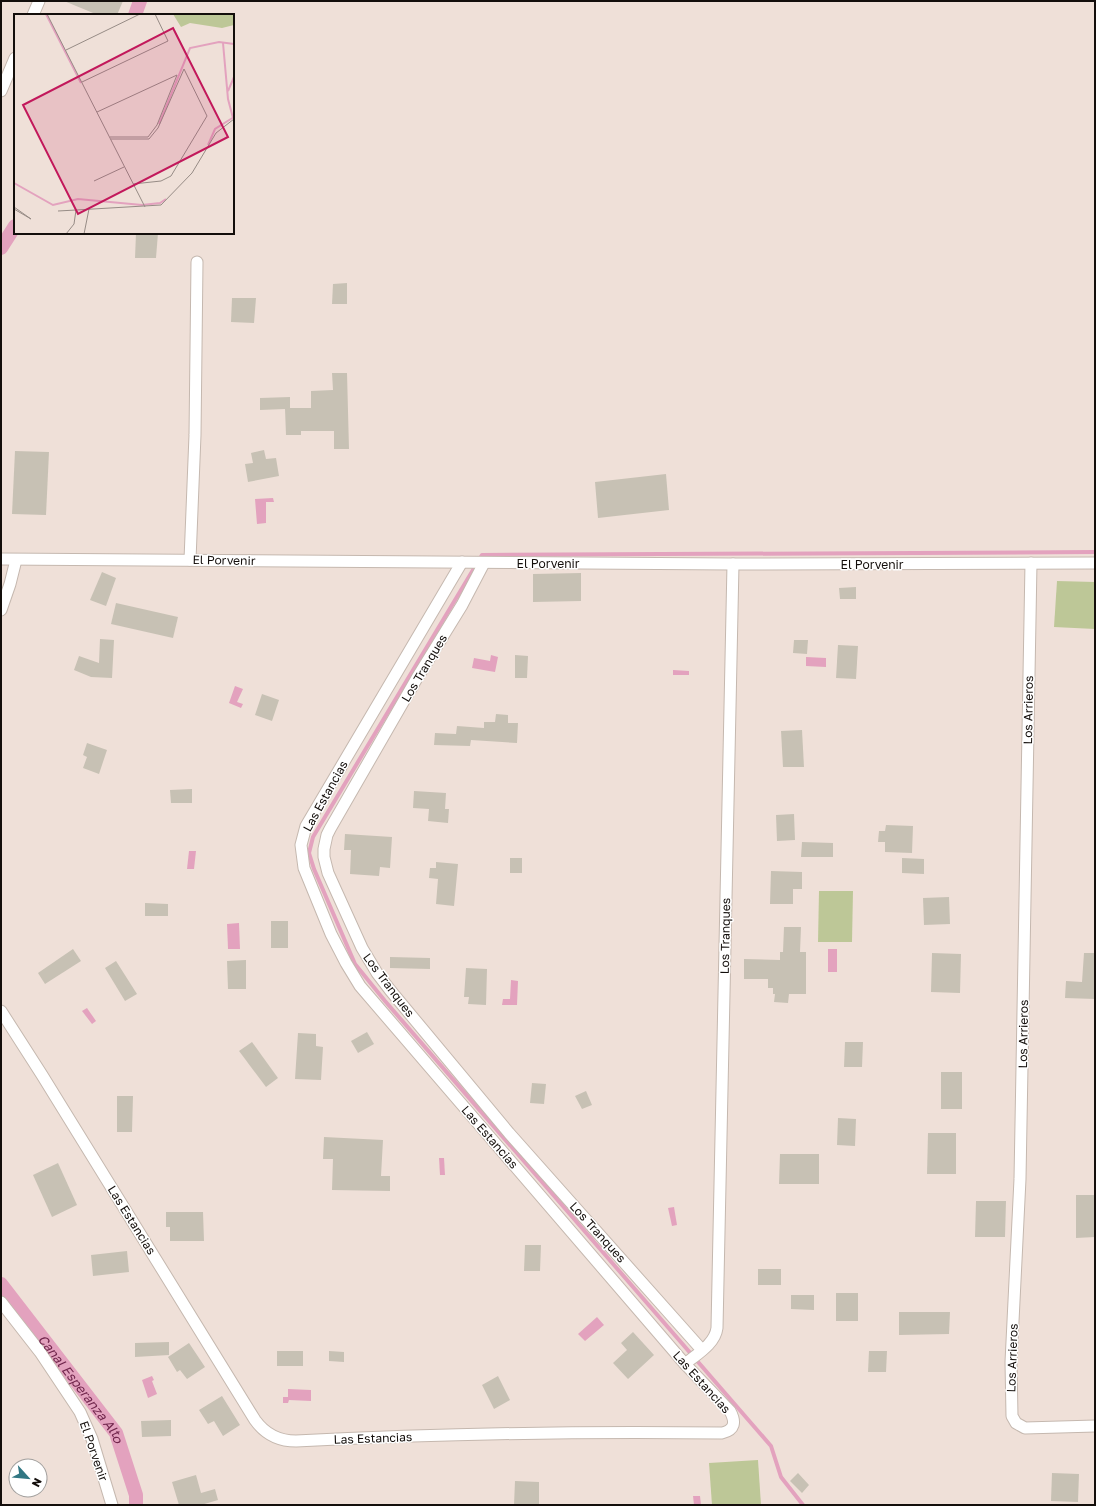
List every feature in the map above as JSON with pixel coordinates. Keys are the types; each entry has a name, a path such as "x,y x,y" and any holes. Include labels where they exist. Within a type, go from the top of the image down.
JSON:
{"street":[{"path":"33,14 39,1"},
{"path":"1,91 14,60"},
{"path":"190,560 195,435 197,262"},
{"name":"El Porvenir","path":"1,559 733,564 1095,563"},
{"path":"1,610 16,560"},
{"name":"Las Estancias","path":"1,1011 255,1420 271,1436 287,1441 296,1441 350,1438 509,1434 648,1432 722,1434 733,1427 733,1416 685,1364 360,986 338,949 304,868 301,845 306,826 462,562"},
{"name":"Los Tranques","path":"484,562 462,605 330,829 325,842 324,857 327,869 362,948 377,973 509,1133 702,1350"},
{"name":"Los Arrieros","path":"1031,563 1020,1179 1011,1362 1011,1412 1016,1423 1025,1428 1095,1426"},
{"name":"Los Tranques","path":"685,1364 713,1340 717,1328 733,564"},
{"path":"387,1017 402,1005"},
{"name":"El Porvenir","path":"1,1302 40,1352 80,1412 92,1439 112,1505"}],"green space":[{"path":"1057,581 1095,582 1095,629 1054,627"},
{"path":"819,891 853,891 852,942 818,942"},
{"path":"758,1460 761,1505 712,1505 709,1463"}],"shaded area":[{"path":"273,498 274,502 266,502 266,523 257,524 255,499"},
{"path":"491,655 498,657 495,672 472,668 474,658 490,661"},
{"path":"806,657 826,658 826,667 806,666"},
{"path":"673,670 689,671 689,675 673,675"},
{"path":"235,686 243,689 237,702 243,704 241,708 229,703"},
{"path":"189,851 196,851 194,869 187,869"},
{"path":"239,923 240,949 228,949 227,924"},
{"path":"828,949 837,949 837,972 828,972"},
{"path":"511,980 518,981 517,1005 502,1005 503,999 510,999"},
{"path":"87,1008 96,1021 92,1024 82,1011"},
{"path":"439,1158 444,1158 445,1175 440,1175"},
{"path":"674,1207 677,1225 672,1226 668,1208"},
{"path":"597,1317 604,1325 585,1341 578,1334"},
{"path":"152,1376 154,1380 152,1381 157,1394 148,1398 142,1380"},
{"path":"288,1389 311,1390 311,1401 289,1400 288,1403 283,1403 283,1397 288,1397"},
{"path":"693,1496 700,1496 701,1505 694,1505"}],"building":[{"path":"64,1 123,1 117,14 96,14"},
{"path":"136,234 158,234 156,258 135,258"},
{"path":"347,283 347,304 332,304 333,284"},
{"path":"232,298 256,298 254,323 231,322"},
{"path":"332,373 347,373 349,449 334,449 334,431 301,431 301,435 286,435 285,409 260,410 260,398 290,397 290,408 311,408 311,391 333,390"},
{"path":"264,450 266,459 276,458 279,476 248,482 245,464 253,463 251,453"},
{"path":"15,451 49,452 46,515 12,514"},
{"path":"666,474 669,510 598,518 595,482"},
{"path":"102,572 116,578 106,606 90,600"},
{"path":"581,573 581,601 533,602 533,574"},
{"path":"856,587 856,599 840,599 839,588"},
{"path":"116,603 178,617 173,638 111,624"},
{"path":"100,639 114,640 112,678 91,677 74,670 79,656 99,663"},
{"path":"794,640 808,640 807,654 793,653"},
{"path":"838,645 858,646 856,679 836,678"},
{"path":"515,655 528,656 527,678 515,678"},
{"path":"262,694 279,700 272,721 255,715"},
{"path":"496,714 508,715 508,723 518,723 517,743 471,740 470,746 434,745 435,733 456,734 457,726 484,728 484,722 495,722"},
{"path":"802,730 804,767 783,767 781,731"},
{"path":"87,743 107,750 99,774 83,768 87,757 83,755"},
{"path":"192,789 192,803 171,803 170,790"},
{"path":"414,791 446,793 445,809 449,809 448,823 428,821 429,809 413,808"},
{"path":"794,814 795,840 777,841 776,815"},
{"path":"886,825 913,826 912,853 885,852 885,842 878,842 879,831 885,831"},
{"path":"345,834 392,837 390,868 380,867 379,876 350,874 351,850 344,850"},
{"path":"802,842 833,843 833,857 801,857"},
{"path":"510,858 522,858 522,873 510,873"},
{"path":"902,858 924,859 924,874 902,873"},
{"path":"436,862 458,864 454,906 436,904 438,879 429,878 430,868 436,868"},
{"path":"771,871 802,872 802,889 793,889 793,904 770,904"},
{"path":"949,897 950,924 924,925 923,898"},
{"path":"145,903 168,904 168,916 145,916"},
{"path":"271,921 288,921 288,948 271,948"},
{"path":"784,927 801,927 800,952 806,952 806,994 789,994 788,1003 774,1002 775,994 773,994 773,988 768,988 768,979 744,979 744,959 780,960 780,952 783,952"},
{"path":"73,949 81,961 45,984 38,973"},
{"path":"932,953 961,954 960,993 931,992"},
{"path":"1084,953 1095,953 1095,999 1065,998 1066,981 1082,982"},
{"path":"390,957 430,958 430,969 390,968"},
{"path":"246,960 246,989 228,989 227,961"},
{"path":"116,961 137,994 125,1001 105,968"},
{"path":"466,968 487,969 486,1005 468,1004 469,997 464,997"},
{"path":"367,1032 374,1044 358,1053 351,1041"},
{"path":"298,1033 316,1034 316,1046 323,1047 321,1080 295,1079"},
{"path":"252,1042 278,1078 266,1087 239,1051"},
{"path":"845,1042 863,1042 862,1067 844,1067"},
{"path":"941,1072 962,1072 962,1109 941,1109"},
{"path":"532,1083 546,1084 544,1104 530,1103"},
{"path":"586,1091 592,1105 582,1109 575,1096"},
{"path":"117,1096 133,1096 132,1132 117,1132"},
{"path":"838,1118 856,1119 855,1146 837,1145"},
{"path":"928,1133 956,1133 956,1174 927,1174"},
{"path":"324,1137 383,1140 381,1176 390,1176 390,1191 332,1190 333,1159 323,1159"},
{"path":"780,1154 819,1154 819,1184 779,1184"},
{"path":"58,1163 77,1205 52,1217 33,1175"},
{"path":"1076,1195 1094,1195 1095,1237 1076,1238"},
{"path":"976,1201 1006,1201 1005,1237 975,1237"},
{"path":"166,1212 203,1212 204,1241 170,1241 170,1227 166,1227"},
{"path":"525,1245 541,1245 540,1271 524,1271"},
{"path":"127,1251 129,1272 93,1276 91,1255"},
{"path":"758,1269 781,1269 781,1285 758,1285"},
{"path":"836,1293 858,1293 858,1321 836,1321"},
{"path":"791,1295 814,1295 814,1310 791,1309"},
{"path":"899,1312 950,1312 949,1334 899,1335"},
{"path":"633,1332 654,1355 628,1379 613,1363 627,1350 621,1343"},
{"path":"169,1342 169,1355 135,1357 135,1343"},
{"path":"189,1343 205,1367 187,1379 180,1370 177,1372 168,1357"},
{"path":"277,1351 303,1351 303,1366 277,1366"},
{"path":"329,1351 344,1352 344,1362 329,1361"},
{"path":"869,1351 887,1351 886,1372 868,1372"},
{"path":"498,1376 510,1400 494,1409 482,1385"},
{"path":"222,1396 240,1425 223,1436 214,1421 208,1424 199,1410"},
{"path":"171,1420 171,1436 142,1437 141,1421"},
{"path":"798,1473 809,1485 802,1493 790,1481"},
{"path":"1052,1473 1079,1474 1078,1502 1051,1501"},
{"path":"196,1475 201,1493 215,1489 218,1500 201,1505 179,1505 172,1482"},
{"path":"515,1481 539,1482 539,1505 514,1505"}],"waterway":[{"name":"Canal Esperanza Alto","path":"135,14 140,1"},
{"name":"Canal Esperanza Alto","path":"1,248 14,228"},
{"path":"803,1505 781,1477 771,1446 385,1001 355,964 314,869 309,853 313,837 482,555 1095,552"},
{"name":"Canal Esperanza Alto","path":"1,1284 116,1433 136,1495 136,1505"}]}
